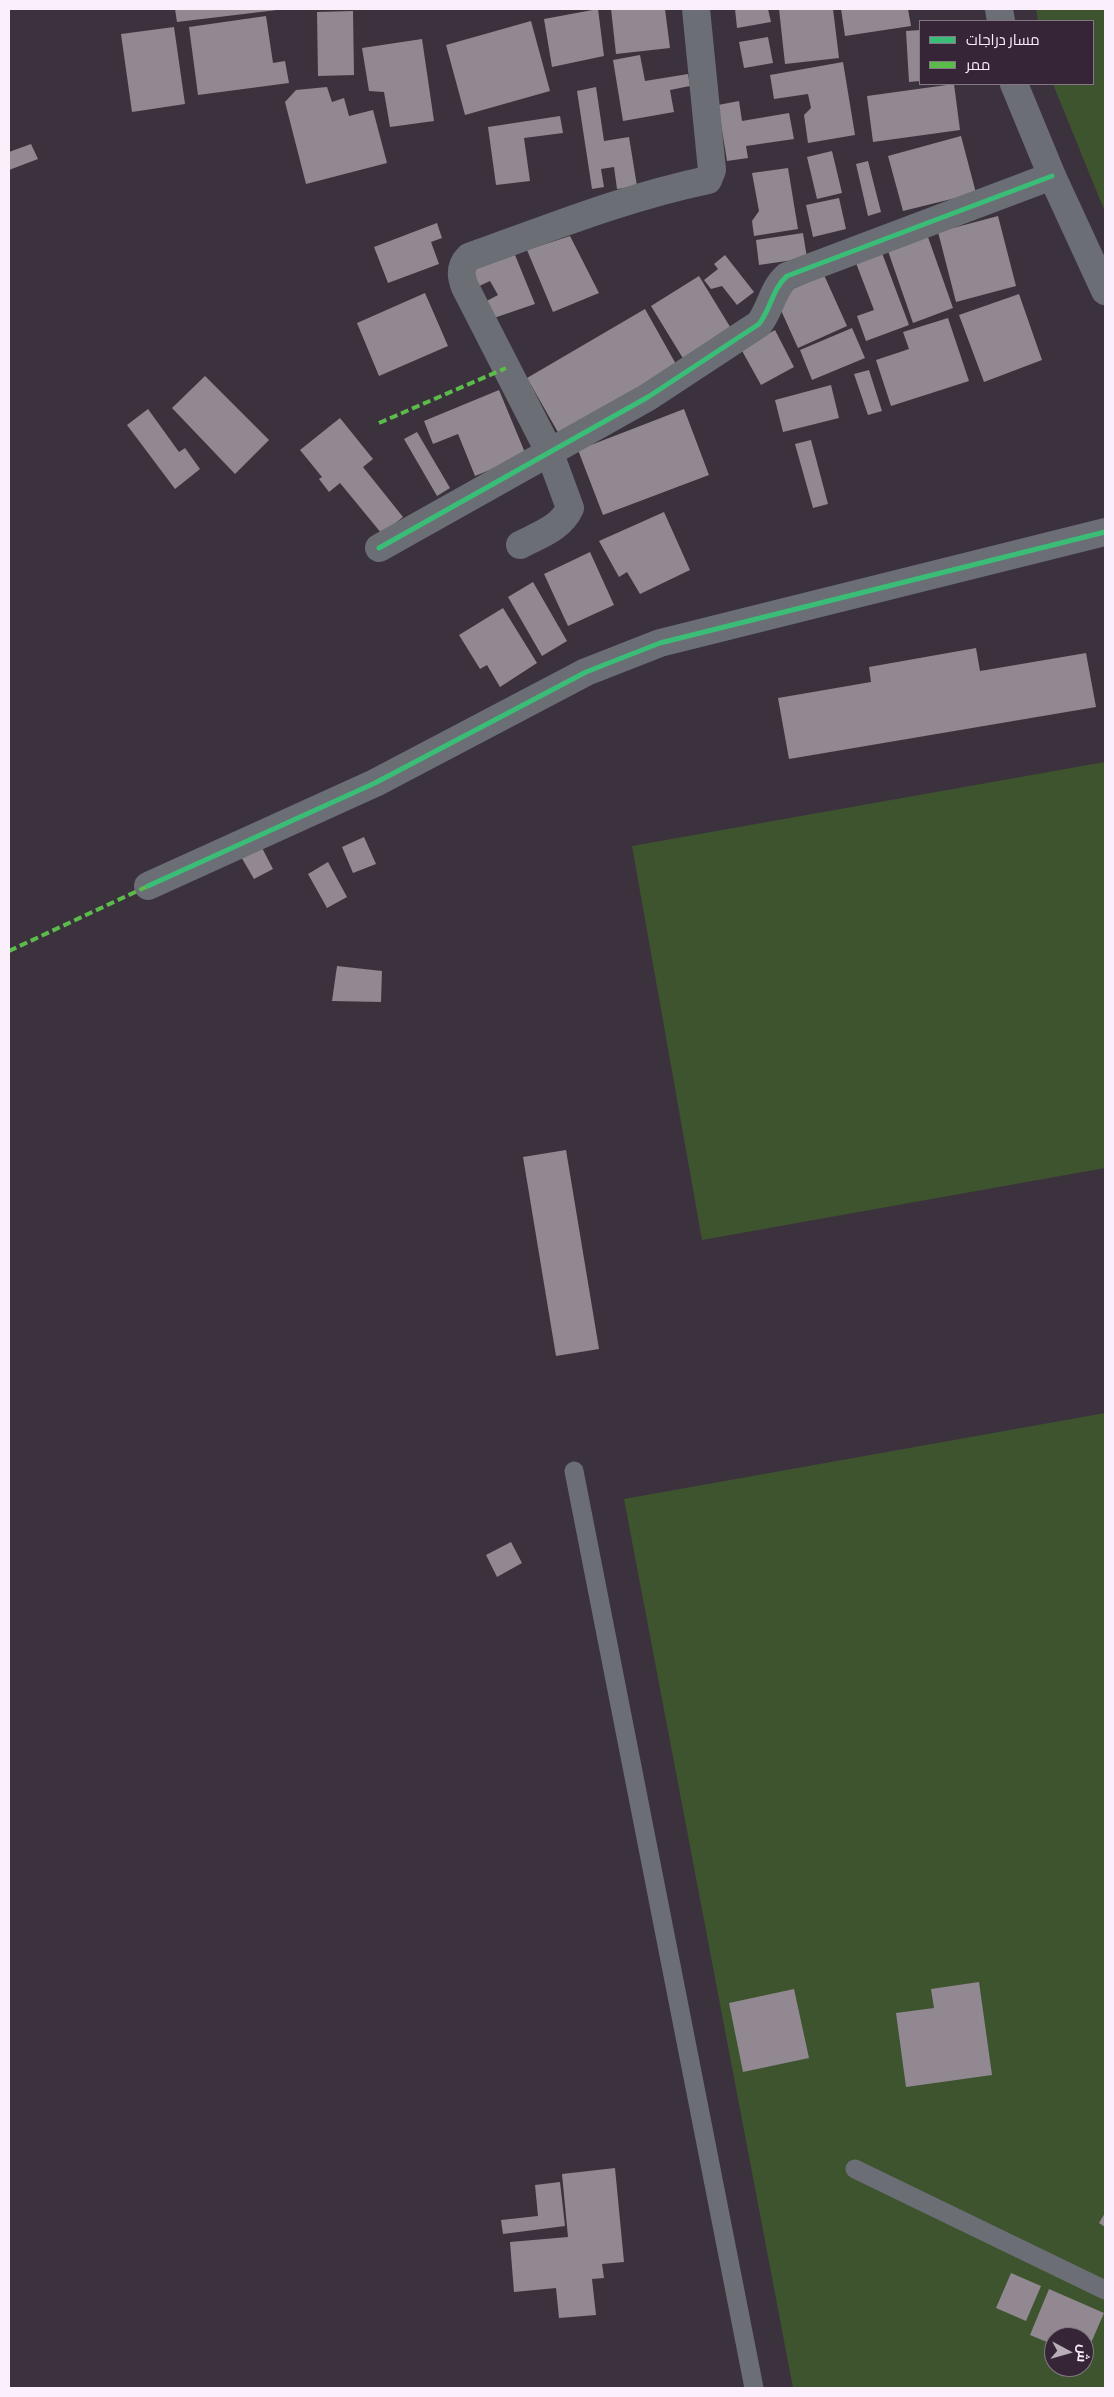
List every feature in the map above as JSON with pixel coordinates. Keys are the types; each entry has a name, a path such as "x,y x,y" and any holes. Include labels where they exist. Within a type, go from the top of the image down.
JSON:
{"street":[{"path":"520,545 557,525 565,518 570,508 549,451 461,278 463,263 469,257 578,218 676,187 708,180 712,170 696,9"},
{"path":"1014,85 1052,176 1105,291"},
{"path":"379,548 648,397 759,324 766,315 780,282 787,276 1052,176"},
{"path":"148,886 375,783 586,672 660,643 1105,532"}],"lane":[{"path":"574,1471 754,2388"},
{"path":"855,2169 1105,2290"}],"green space":[{"path":"1036,9 1105,9 1105,212 1053,85 1094,85 1094,20 1038,20"},
{"path":"1105,762 1105,1168 702,1240 632,846"},
{"path":"1105,1413 1105,2388 793,2388 624,1499"}],"building":[{"path":"175,9 277,9 277,10 177,22"},
{"path":"598,9 604,56 552,67 544,19"},
{"path":"611,9 665,9 670,48 616,54"},
{"path":"735,9 768,9 771,22 737,28"},
{"path":"779,9 833,9 839,58 785,64"},
{"path":"841,9 908,9 911,26 845,36"},
{"path":"353,11 354,75 318,76 317,12"},
{"path":"266,16 273,63 285,61 289,83 198,95 189,27"},
{"path":"531,21 550,91 465,115 446,45"},
{"path":"174,27 185,104 132,112 121,34"},
{"path":"919,30 919,81 909,82 906,31"},
{"path":"768,37 773,63 744,68 739,42"},
{"path":"422,39 434,121 390,127 384,92 369,91 362,48"},
{"path":"640,55 645,81 688,74 690,86 670,90 674,112 623,121 613,60"},
{"path":"843,62 855,135 808,143 804,115 811,108 808,94 774,99 770,75"},
{"path":"954,85 960,130 873,142 867,96"},
{"path":"327,87 332,102 344,98 349,116 373,110 387,163 306,184 285,102 296,90"},
{"path":"596,87 604,141 629,137 637,186 617,189 614,167 601,169 604,187 592,189 577,91"},
{"path":"739,101 742,121 789,113 794,139 746,146 748,158 727,161 718,105"},
{"path":"560,116 563,133 524,138 530,181 496,185 488,127"},
{"path":"961,136 976,193 903,211 888,156"},
{"path":"31,144 38,159 9,170 9,152"},
{"path":"832,151 842,193 817,199 807,157"},
{"path":"868,161 881,212 868,216 856,164"},
{"path":"788,168 798,229 754,236 752,221 759,211 752,173"},
{"path":"839,198 846,229 813,237 806,205"},
{"path":"998,216 1016,286 956,302 938,232"},
{"path":"437,223 442,238 431,242 439,264 388,283 374,247"},
{"path":"803,233 807,258 759,265 756,240"},
{"path":"570,236 599,293 553,312 527,250"},
{"path":"928,237 953,308 913,323 888,251"},
{"path":"882,253 909,325 866,341 857,316 874,310 856,263"},
{"path":"515,255 535,304 488,320 477,306 498,295 490,281 473,289 464,273"},
{"path":"725,255 754,292 737,305 722,286 711,289 704,280 718,269 714,264"},
{"path":"824,275 847,326 798,348 775,297"},
{"path":"699,276 732,330 684,360 651,306"},
{"path":"425,293 448,346 379,376 357,323"},
{"path":"1019,294 1042,360 984,382 959,315"},
{"path":"645,309 677,366 559,434 527,378"},
{"path":"948,318 969,381 891,406 876,360 909,349 903,332"},
{"path":"852,328 865,358 812,380 800,350"},
{"path":"775,330 794,367 761,385 741,349"},
{"path":"869,370 882,411 868,415 854,374"},
{"path":"205,376 269,440 235,474 172,408"},
{"path":"831,385 839,418 783,432 775,400"},
{"path":"499,390 526,455 475,476 458,434 433,444 424,421"},
{"path":"148,409 179,452 185,448 200,469 175,489 127,425"},
{"path":"684,409 709,475 603,515 578,450"},
{"path":"340,418 373,459 363,467 403,517 382,534 340,483 329,492 319,479 322,477 300,450"},
{"path":"417,432 450,488 437,496 404,439"},
{"path":"811,440 828,504 813,508 795,444"},
{"path":"664,512 690,570 640,594 627,572 619,577 599,541"},
{"path":"590,552 614,605 568,626 544,574"},
{"path":"533,582 567,641 542,656 508,597"},
{"path":"503,608 537,663 500,687 487,665 480,669 459,635"},
{"path":"976,648 980,671 1086,653 1096,707 789,759 778,698 871,682 869,667"},
{"path":"364,837 376,864 353,873 342,847"},
{"path":"260,844 273,869 254,879 240,855"},
{"path":"328,862 347,897 327,908 308,874"},
{"path":"337,966 382,971 381,1002 332,1001"},
{"path":"566,1150 599,1349 556,1356 523,1157"},
{"path":"511,1542 522,1563 497,1577 486,1555"},
{"path":"979,1982 992,2075 906,2087 896,2013 934,2008 931,1989"},
{"path":"794,1989 809,2058 743,2072 729,2003"},
{"path":"615,2168 624,2262 602,2264 604,2278 592,2279 596,2315 559,2318 556,2288 514,2292 510,2242 568,2237 562,2174"},
{"path":"560,2182 565,2226 503,2234 501,2220 538,2216 535,2185"},
{"path":"1105,2213 1105,2227 1099,2223"},
{"path":"1011,2273 1041,2286 1026,2321 996,2308"},
{"path":"1049,2289 1104,2313 1094,2336 1094,2327 1044,2327 1044,2341 1030,2335"}],"marked path":[{"path":"379,423 506,368"},
{"path":"9,951 148,886"}],"cycle path":[{"path":"379,548 648,397 759,324 778,287 787,276 1052,176"},
{"path":"148,886 375,783 586,672 660,643 1105,532"}]}
